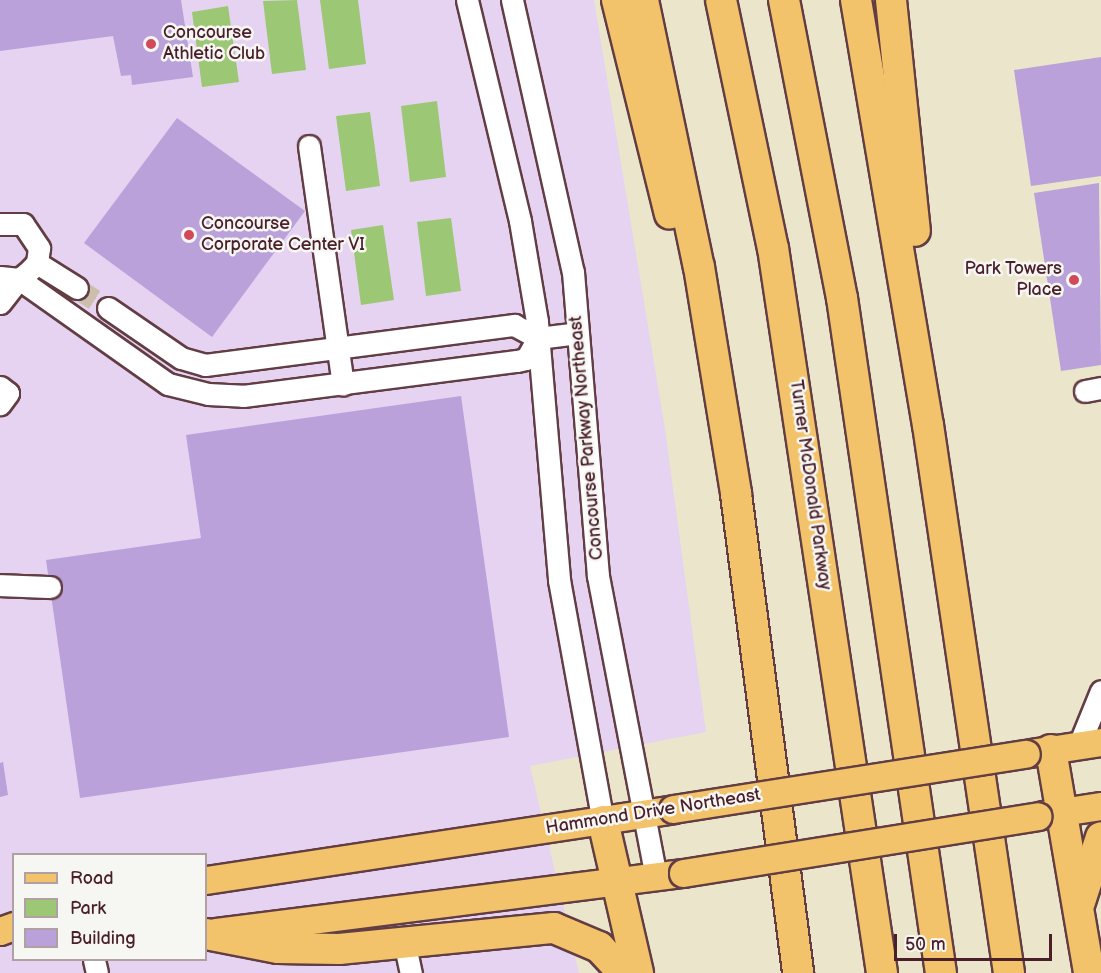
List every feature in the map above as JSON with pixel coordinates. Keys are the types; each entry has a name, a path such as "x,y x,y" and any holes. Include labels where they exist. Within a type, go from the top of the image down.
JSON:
{"highway":[{"path":"617,0 736,494"},
{"path":"643,0 697,255 736,494 798,973"},
{"name":"Turner McDonald Parkway","path":"721,0 779,281 882,973"},
{"path":"784,0 842,298 941,973"},
{"path":"856,0 928,425 1009,973"},
{"path":"891,0 924,308 928,425"},
{"path":"1064,748 1049,814 1078,920 1089,973"},
{"path":"603,821 638,973"},
{"path":"1078,920 1088,865 1101,837"},
{"path":"870,904 876,973"},
{"path":"207,934 309,950 554,928 599,947 623,973"}],"main road":[{"name":"Hammond Drive Northeast","path":"207,880 603,821 1064,748"},
{"path":"207,934 617,884 1101,806"}],"street":[{"path":"467,0 520,221 538,338 559,580 603,821"},
{"name":"Concourse Parkway Northeast","path":"512,0 573,272 598,576 656,877"},
{"path":"309,146 343,385"},
{"path":"0,224 13,222 31,230 39,248 38,263"},
{"path":"0,303 9,278 38,263"},
{"path":"38,263 77,288"},
{"path":"9,278 98,334 168,384 208,394 243,396 343,385 526,359 538,338"},
{"path":"98,334 112,311 181,358 205,365 338,351 514,325 538,338 578,333"},
{"path":"0,387 8,393 0,404"},
{"path":"0,585 50,587"},
{"path":"1064,748 1101,691"},
{"path":"404,941 411,973"}],"shaded area":[{"path":"0,0 594,0 665,429 706,732 530,766 579,973 0,973"}],"green space":[{"path":"297,0 306,70 272,74 263,1"},
{"path":"320,0 358,0 366,64 329,69"},
{"path":"228,6 239,82 202,87 192,12"},
{"path":"437,101 446,177 410,182 401,106"},
{"path":"370,112 380,186 346,191 336,116"},
{"path":"451,218 461,291 426,296 417,222"},
{"path":"383,225 394,300 361,305 351,230"}],"building":[{"name":"Concourse Athletic Club","path":"0,0 181,0 193,77 132,85 131,75 121,76 113,36 0,51"},
{"path":"1101,57 1101,176 1031,186 1014,70"},
{"name":"Concourse Corporate Center VI","path":"177,118 305,211 212,337 84,243"},
{"name":"Park Towers Place","path":"1099,183 1101,365 1061,371 1034,193"},
{"path":"461,396 509,737 80,798 46,560 201,538 186,435"},
{"path":"3,762 8,795 0,797 0,763"}],"tunnel":[{"path":"77,288 108,308"}],"place":[{"name":"Concourse Athletic Club","path":"151,44"},
{"name":"Concourse Corporate Center VI","path":"189,235"},
{"name":"Park Towers Place","path":"1074,280"}]}
